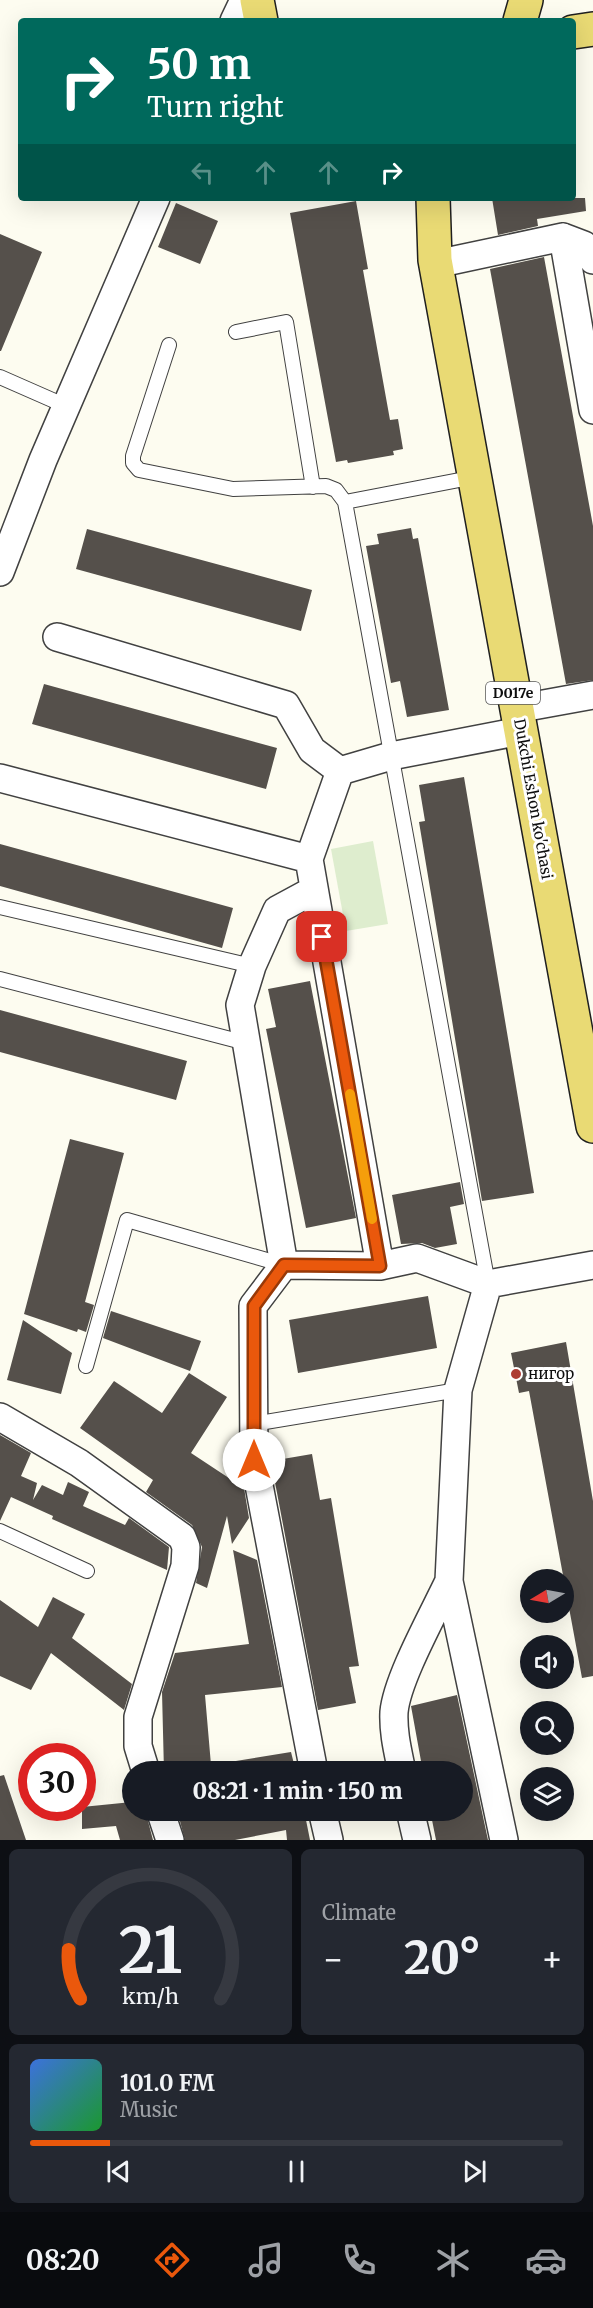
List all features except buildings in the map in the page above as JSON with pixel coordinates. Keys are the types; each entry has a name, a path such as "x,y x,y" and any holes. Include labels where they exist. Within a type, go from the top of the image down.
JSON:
{"main road":[{"path":"257,0 260,18"},
{"path":"521,18 526,0"},
{"path":"576,32 593,29"},
{"name":"D017e","path":"411,201 435,262"},
{"name":"D017e","path":"433,201 435,262"},
{"name":"Dukchi Eshon ko'chasi","path":"435,262 593,1126"}],"street":[{"path":"235,18 244,0"},
{"path":"0,572 43,460 155,201"},
{"path":"563,237 593,410"},
{"path":"435,262 563,237 584,245 593,260"},
{"path":"57,637 286,705 312,750 340,771"},
{"path":"340,771 518,720 593,695"},
{"path":"340,771 309,859 380,1266"},
{"path":"0,778 309,859"},
{"path":"312,1761 254,1460 254,1306 284,1265 240,1005 252,966 276,910 314,890"},
{"path":"284,1265 380,1266 417,1258 488,1284 593,1265"},
{"path":"488,1284 458,1390 449,1581 504,1840"},
{"path":"0,1417 79,1463 182,1537 186,1547 185,1566 138,1717 138,1746 143,1761"},
{"path":"400,1761 395,1737 394,1713 398,1690 449,1581"},
{"path":"164,1821 170,1840"},
{"path":"325,1821 329,1840"},
{"path":"413,1821 417,1840"}],"lane":[{"path":"236,332 286,322 313,487"},
{"path":"169,345 133,456 135,467 233,489 313,487 336,490 345,502 488,1284"},
{"path":"0,377 66,406"},
{"path":"345,502 475,477"},
{"path":"0,907 252,966"},
{"path":"0,979 246,1042"},
{"path":"86,1366 126,1220 284,1265"},
{"path":"253,1424 458,1390"},
{"path":"0,1531 87,1570"}],"green space":[{"path":"373,841 388,924 346,931 331,849"}],"slow traffic":[{"path":"350,1094 372,1219"}],"place":[{"name":"нигор","path":"516,1374"}],"route":[{"path":"254,1460 254,1306 284,1265 380,1266 322,937"}]}
